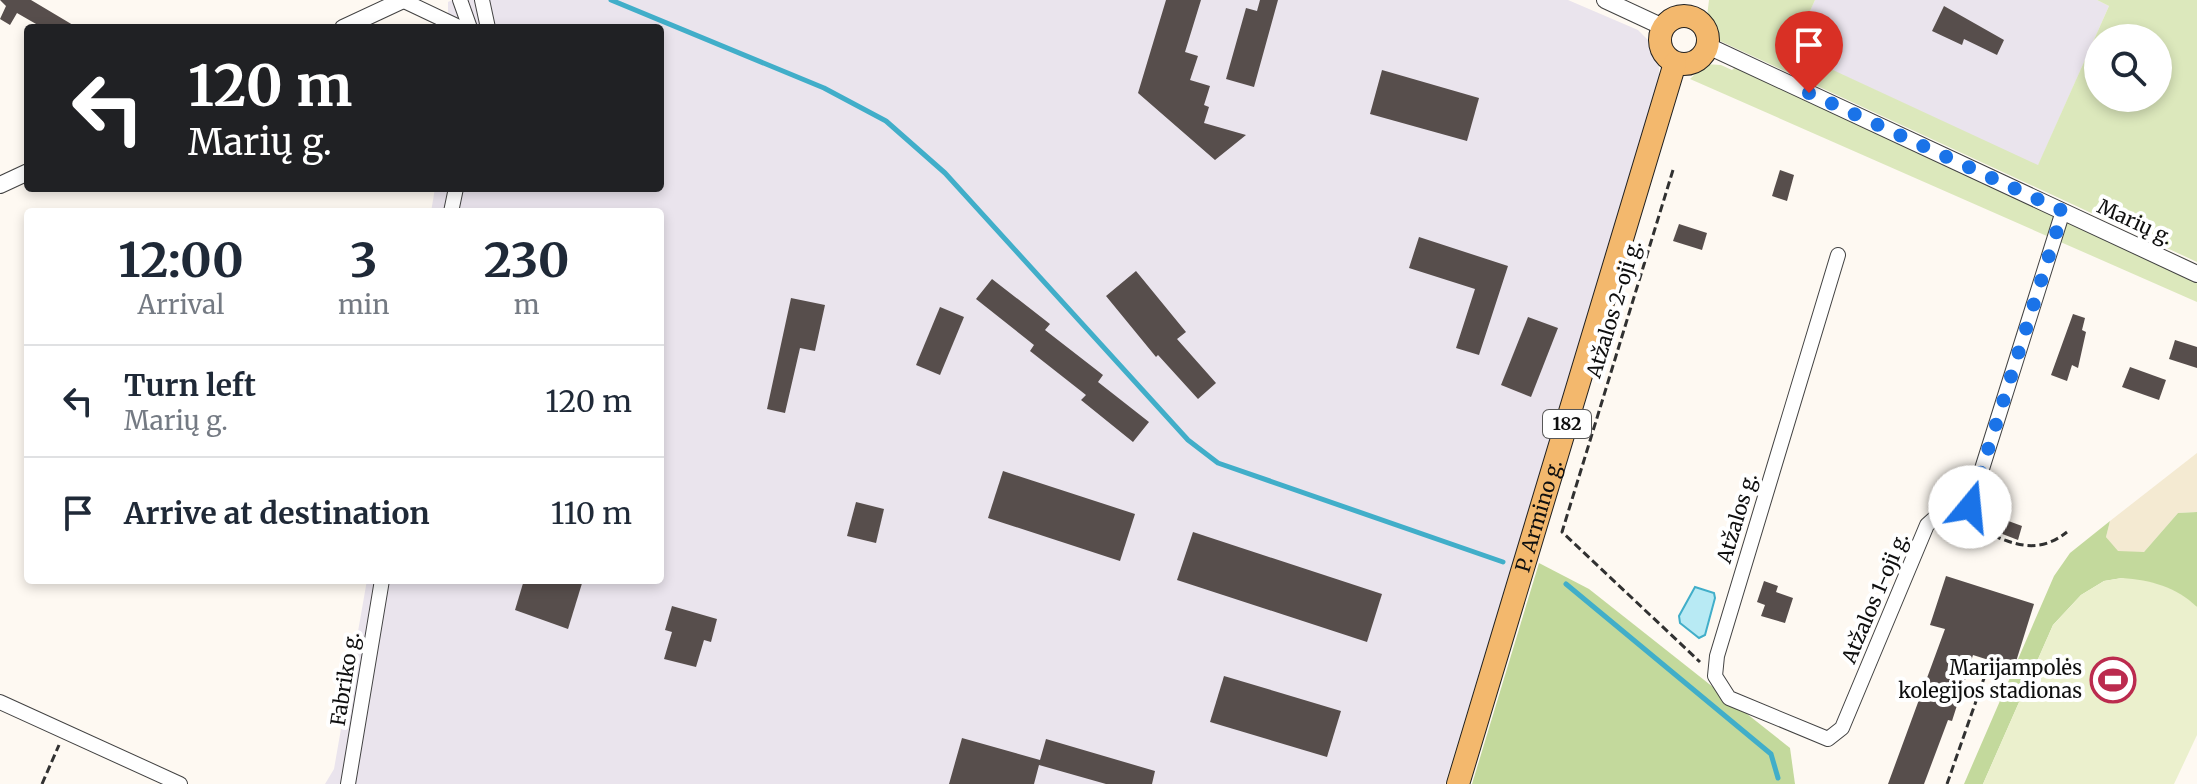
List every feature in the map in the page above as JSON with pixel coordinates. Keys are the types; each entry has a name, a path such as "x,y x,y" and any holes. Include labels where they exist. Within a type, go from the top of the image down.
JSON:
{"main road":[{"path":"1694,8 1703,25 1708,46 1699,59 1691,63 1675,63 1659,44 1663,27 1694,8"},
{"name":"P. Armino g.","path":"1458,784 1675,63"}],"street":[{"path":"351,24 402,0 453,24"},
{"path":"460,0 469,24"},
{"path":"482,0 487,24"},
{"path":"1605,0 1663,27"},
{"name":"Marių g.","path":"1708,46 2197,274"},
{"path":"0,185 24,174"},
{"path":"1955,520 1970,507 2063,211"},
{"name":"Atžalos g.","path":"1715,676 1717,656 1838,255"},
{"name":"Atžalos 1-oji g.","path":"1715,676 1729,698 1828,739 1842,728 1927,525 1937,516 1955,520"},
{"name":"Fabriko g.","path":"348,784 381,584"},
{"path":"0,702 180,784"}],"path":[{"name":"Atžalos 2-oji g.","path":"1673,170 1562,532 1715,676"},
{"path":"1955,520 2022,546 2046,546 2067,532"},
{"path":"1947,784 1989,664"},
{"path":"42,784 65,731"}],"shaded area":[{"path":"1568,0 1638,30 1658,56 1660,83 1445,784 325,784 334,769 366,584 664,584 664,208 432,208 434,192 664,192 664,24 448,24 448,2"},
{"path":"1815,0 2097,0 2109,6 2101,24 2084,24 2084,62 2038,166 1791,51"},
{"path":"2197,453 2197,512 2178,513 2144,552 2118,552 2106,537 2110,521"}],"green space":[{"path":"1709,0 1815,0 1792,51 2038,165 2084,62 2084,112 2172,112 2172,24 2101,24 2109,6 2097,0 2197,0 2197,262 1720,41 1706,25"},
{"path":"1705,64 1721,65 1732,70 1735,67 2197,283 2197,302 1690,79"},
{"path":"2197,512 2197,607 2122,578 2104,581 2081,595 2053,625 1983,784 1964,784 2054,576 2070,553 2110,521 2106,537 2118,551 2144,552 2178,513"},
{"path":"1539,563 1589,589 1790,748 1795,784 1472,784"},
{"name":"Marijampolės kolegijos stadionas","path":"2122,578 2162,586 2180,594 2197,607 2197,735 2174,784 1983,784 2053,625 2081,595 2104,581"}],"water":[{"path":"1695,587 1714,593 1715,598 1705,635 1699,638 1680,623 1679,616"}],"building":[{"path":"0,0 31,0 71,24 36,24 17,13 10,25 0,19 6,6"},
{"path":"1166,0 1201,0 1185,52 1198,56 1190,80 1210,86 1204,105 1209,107 1204,123 1246,135 1215,160 1138,93"},
{"path":"1260,0 1278,0 1254,87 1226,79 1246,8 1257,11"},
{"path":"1944,6 2004,40 1997,55 1964,39 1962,45 1932,31"},
{"path":"1382,70 1479,98 1467,141 1370,114"},
{"path":"1780,170 1794,175 1787,201 1772,196"},
{"path":"1679,224 1707,233 1702,250 1673,241"},
{"path":"1419,237 1508,266 1479,355 1456,348 1475,289 1409,268"},
{"path":"1136,271 1186,332 1177,339 1216,383 1198,399 1158,355 1156,357 1106,296"},
{"path":"992,279 1050,324 1045,330 1103,375 1098,382 1149,422 1133,442 1081,400 1086,395 1030,351 1034,345 976,299"},
{"path":"791,298 825,305 815,351 800,348 785,413 767,409"},
{"path":"940,307 964,317 940,375 916,365"},
{"path":"2073,314 2085,318 2082,330 2086,332 2078,368 2072,365 2067,381 2051,375"},
{"path":"1528,317 1558,328 1531,397 1501,385"},
{"path":"2175,340 2197,347 2197,368 2169,359"},
{"path":"2130,367 2166,380 2159,400 2122,387"},
{"path":"1003,471 1135,514 1120,561 988,518"},
{"path":"856,502 884,509 876,543 847,536"},
{"path":"1984,512 2022,526 2018,540 1979,525"},
{"path":"1193,532 1382,594 1367,642 1177,580"},
{"path":"1946,576 2034,604 2014,668 1973,655 1952,721 1948,720 1924,784 1888,784 1945,629 1930,625"},
{"path":"1764,581 1778,586 1776,592 1793,598 1785,623 1761,616 1765,605 1757,602"},
{"path":"523,584 582,584 568,629 515,610"},
{"path":"672,606 717,619 711,642 704,640 696,667 664,659 672,632 665,630"},
{"path":"1224,676 1341,711 1327,757 1210,722"},
{"path":"962,738 1040,760 1046,739 1155,771 1152,784 1106,784 1039,765 1034,784 949,784"}],"waterway":[{"path":"611,0 824,88 886,121 945,173 1188,440 1218,463 1503,562"},
{"path":"1566,584 1771,754 1778,778"}],"place":[{"name":"Marijampolės kolegijos stadionas","path":"2113,680"}],"route":[{"path":"1809,93 2063,211 1970,507"}]}
